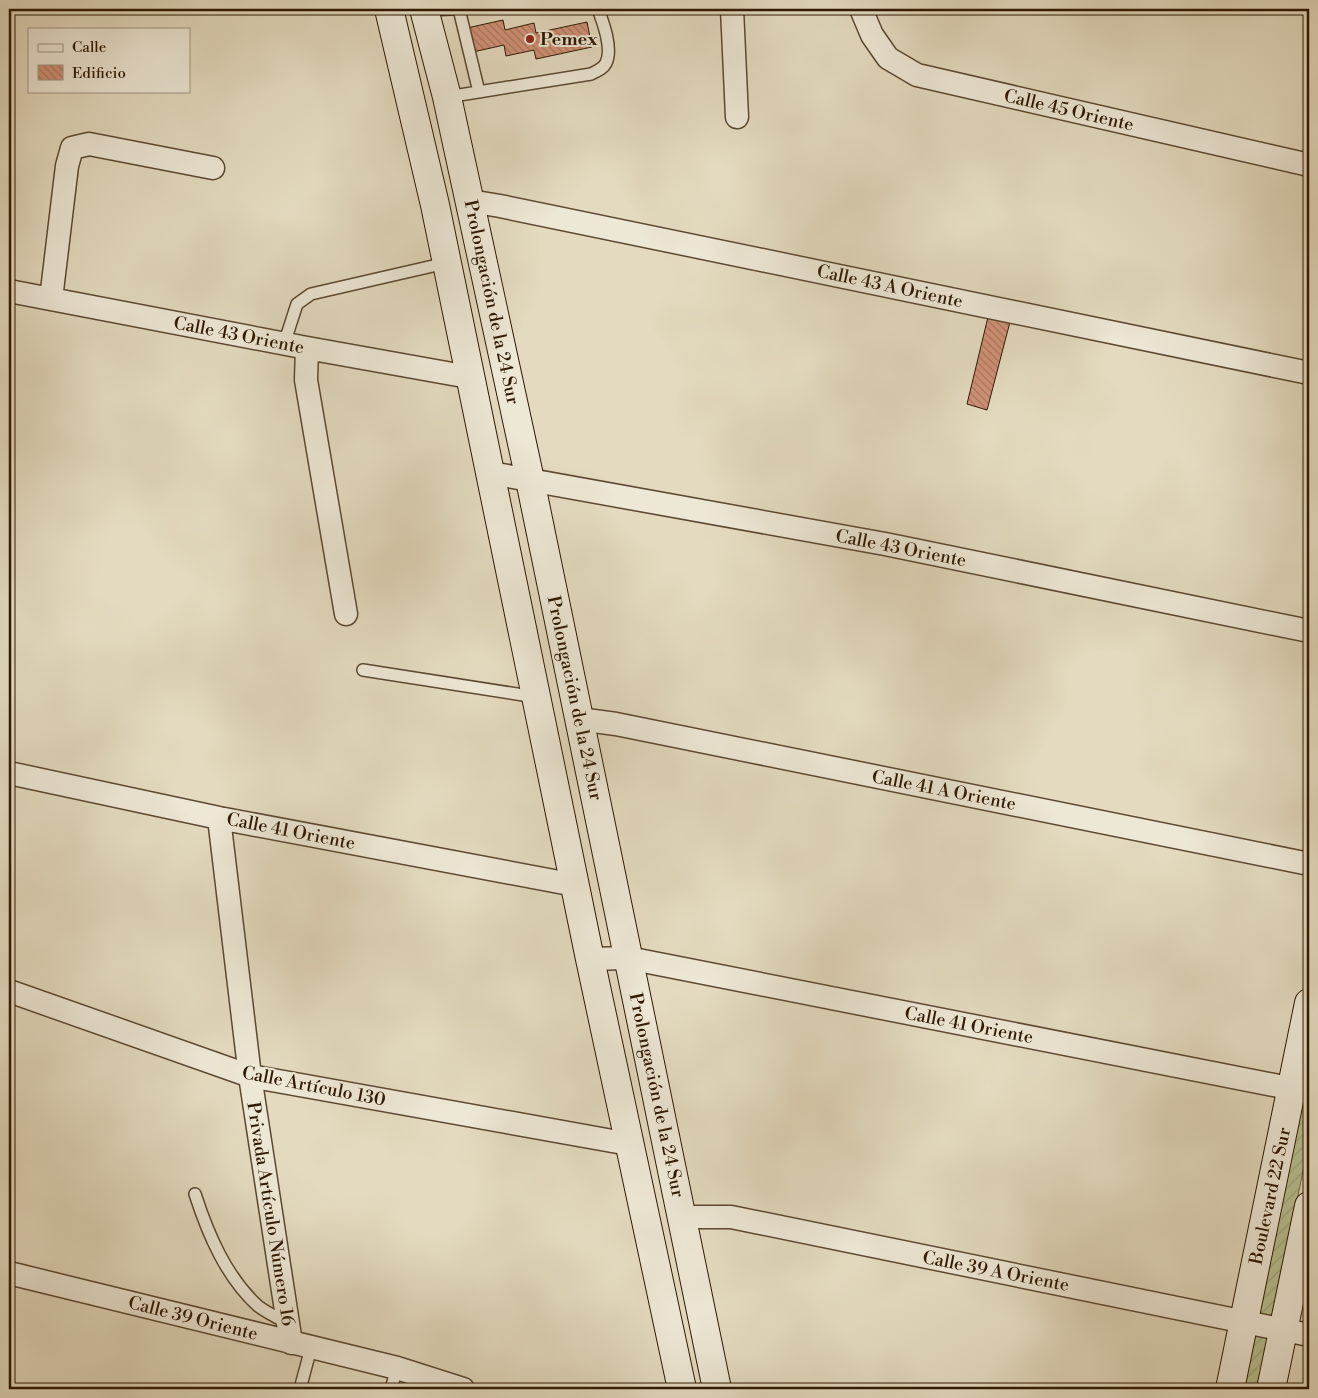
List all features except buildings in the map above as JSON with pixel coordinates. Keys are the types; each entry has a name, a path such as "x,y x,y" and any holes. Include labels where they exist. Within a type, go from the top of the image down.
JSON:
{"main road":[{"name":"Prolongación de la 24 Sur","path":"389,9 435,205 590,959 682,1389"},
{"name":"Prolongación de la 24 Sur","path":"425,10 447,97 530,480 717,1389"},
{"name":"Boulevard 22 Sur","path":"1230,1389 1244,1321 1301,1090 1309,1003"},
{"path":"1271,1389 1309,1206"}],"street":[{"path":"732,9 737,117"},
{"name":"Calle 45 Oriente","path":"862,9 872,35 888,58 917,75 1309,164"},
{"path":"51,299 67,166 72,148 89,144 213,168"},
{"name":"Calle 43 A Oriente","path":"470,201 1309,373"},
{"name":"Calle 43 Oriente","path":"9,291 284,344 469,377"},
{"path":"307,348 306,380 346,614"},
{"name":"Calle 43 Oriente","path":"491,473 885,544 1309,632"},
{"name":"Calle 41 A Oriente","path":"579,719 635,728 1309,864"},
{"name":"Calle 41 Oriente","path":"9,773 219,818 575,885"},
{"name":"Privada Artículo Número 16","path":"219,818 250,1076 297,1338"},
{"name":"Calle 41 Oriente","path":"590,959 628,958 1301,1090"},
{"name":"Calle Artículo 130","path":"9,991 250,1076 629,1144"},
{"name":"Calle 39 A Oriente","path":"683,1217 731,1217 1309,1335"},
{"name":"Calle 39 Oriente","path":"9,1273 297,1338 394,1379 463,1389"}],"lane":[{"path":"425,10 452,9"},
{"path":"458,9 478,92"},
{"path":"447,97 591,74 600,70 607,62 609,53 604,24 598,9"},
{"path":"284,344 297,304 312,294 446,263"},
{"path":"363,670 536,697"},
{"path":"196,1194 206,1225 220,1254 237,1282 259,1307 297,1338 300,1389"}],"green space":[{"path":"1309,1049 1309,1141 1259,1389 1238,1389"}],"place":[{"name":"Pemex","path":"530,39"}]}
